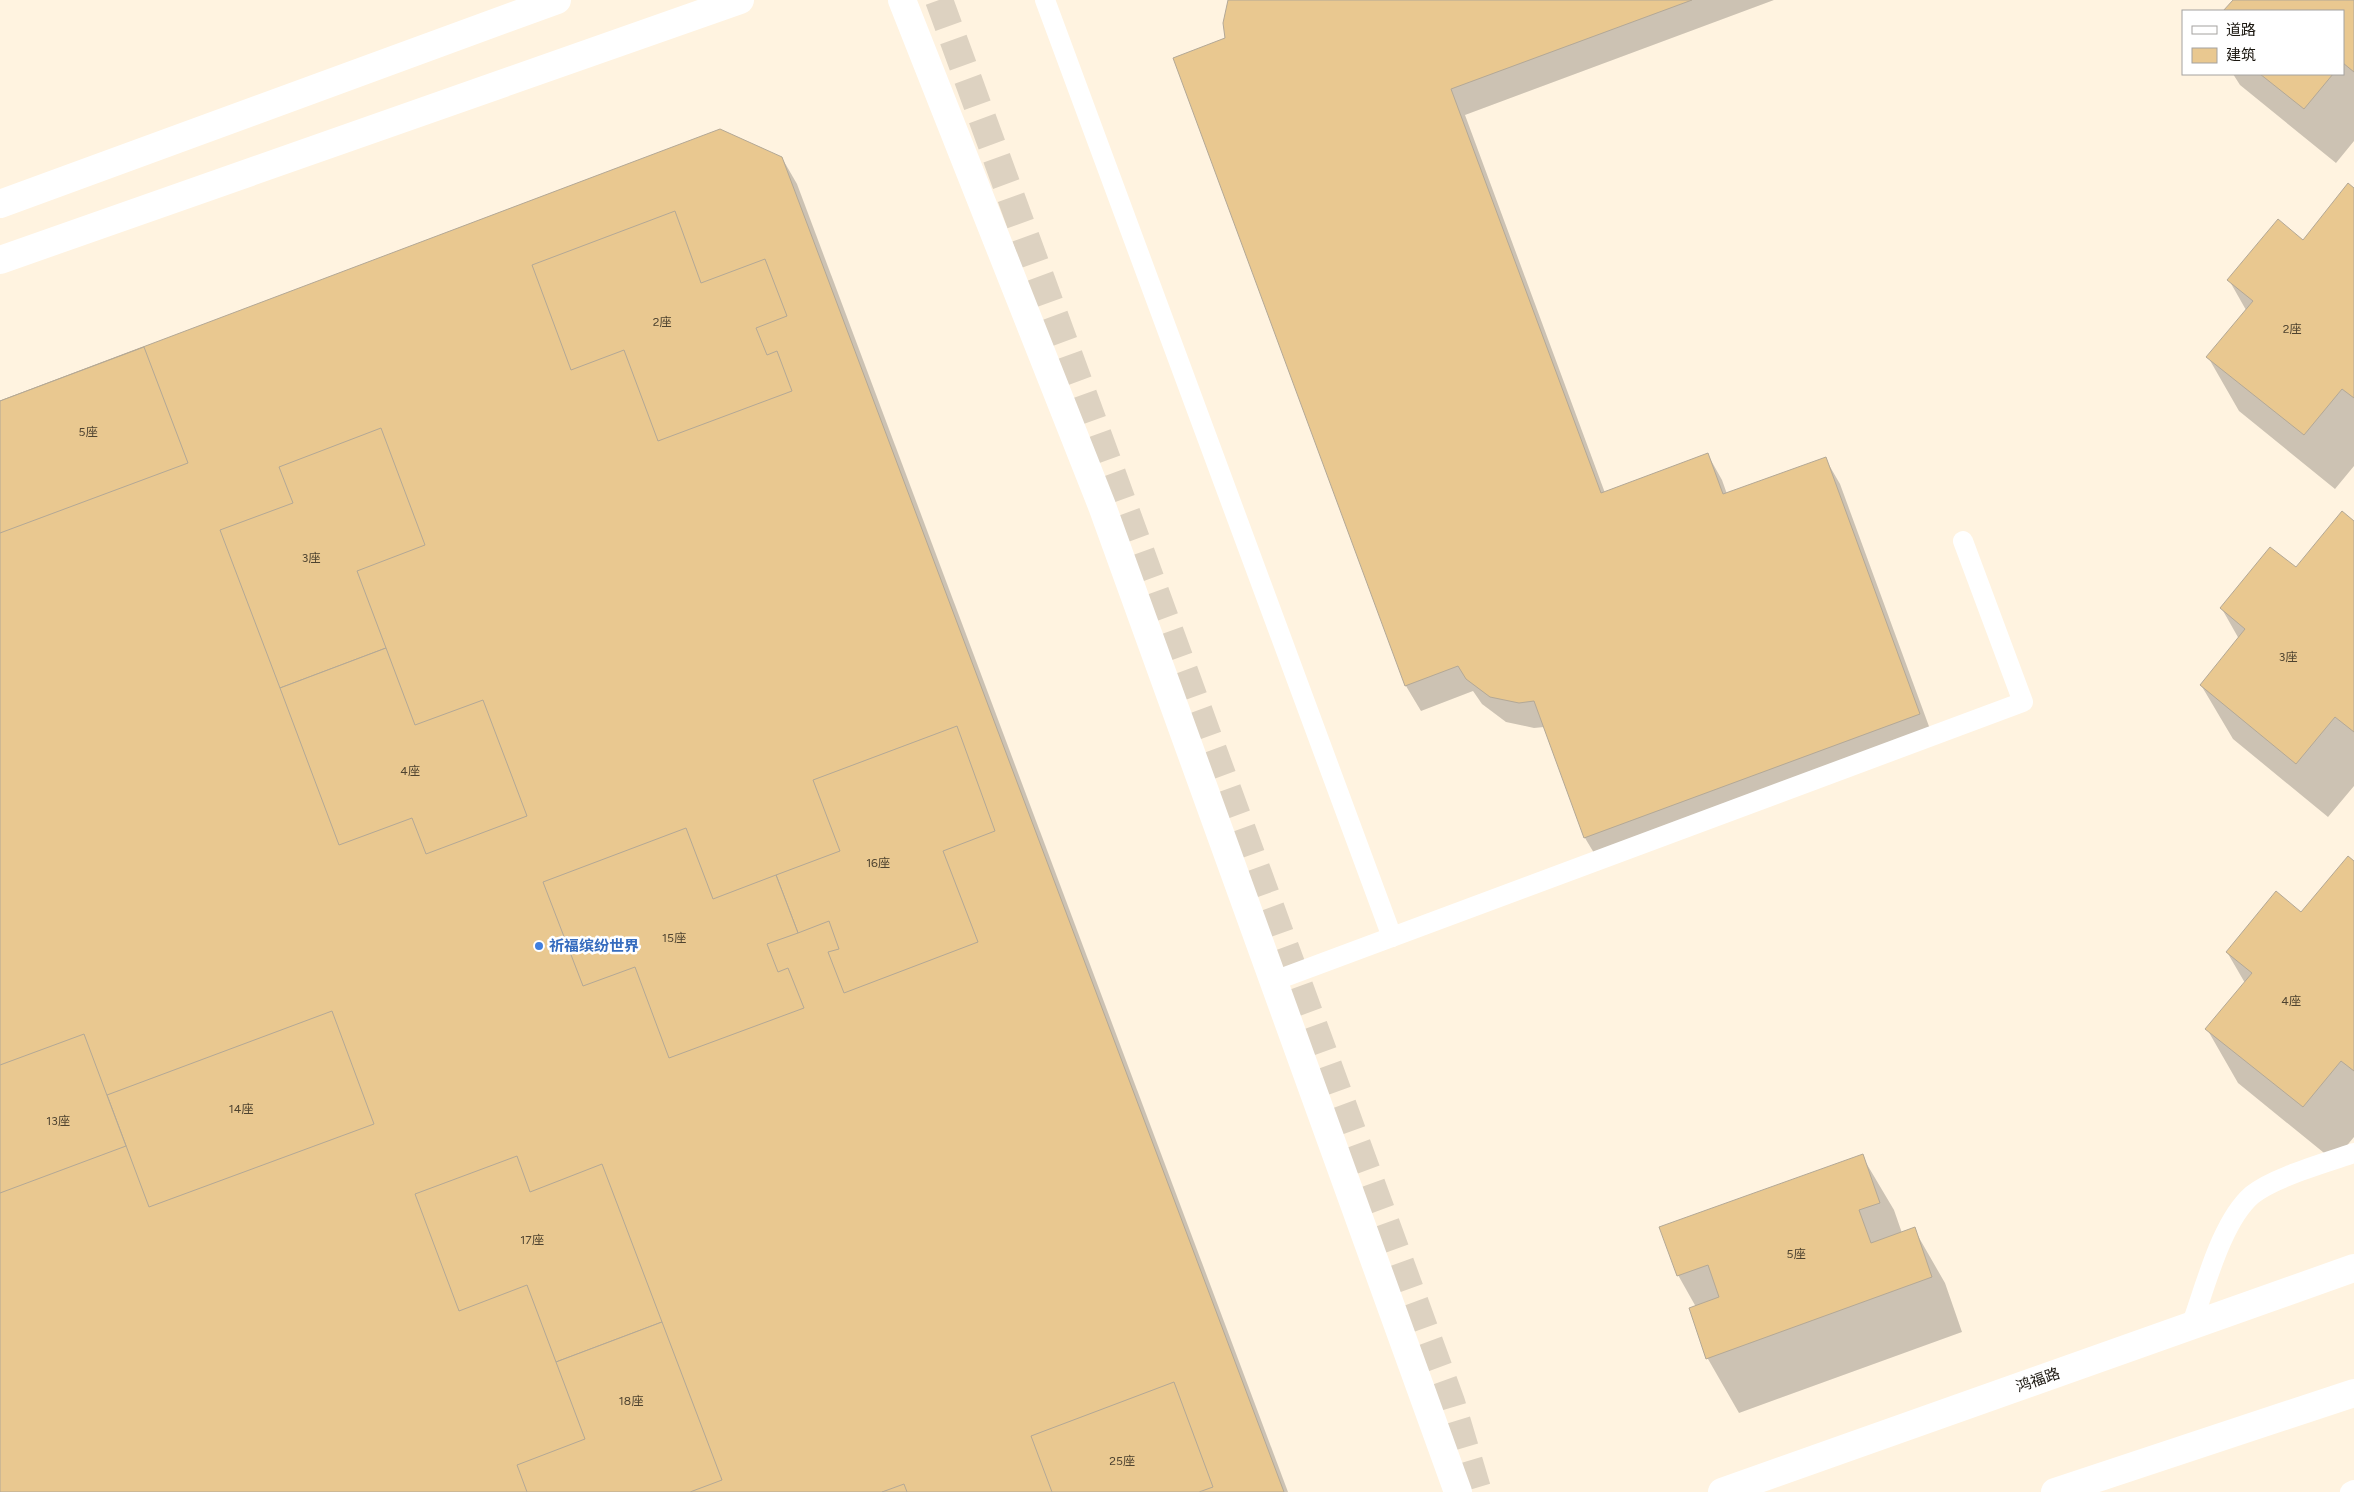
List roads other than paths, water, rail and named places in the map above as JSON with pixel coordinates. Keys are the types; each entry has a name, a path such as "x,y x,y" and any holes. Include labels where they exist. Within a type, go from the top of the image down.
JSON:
{"street":[{"path":"0,204 557,0"},
{"path":"0,260 740,0"},
{"path":"902,0 1102,506 1458,1492"},
{"name":"鸿福路","path":"1722,1492 2354,1268"},
{"path":"2055,1492 2354,1393"}],"lane":[{"path":"1045,0 1392,937"},
{"path":"1274,981 2023,702 1963,542"},
{"path":"2192,1326 2228,1226 2239,1209 2253,1195 2270,1184 2354,1153"},
{"path":"2350,1492 2354,1490"}],"tunnel":[{"path":"939,0 1451,1402 1478,1492"}],"place":[{"name":"祈福缤纷世界","path":"539,946"}]}
